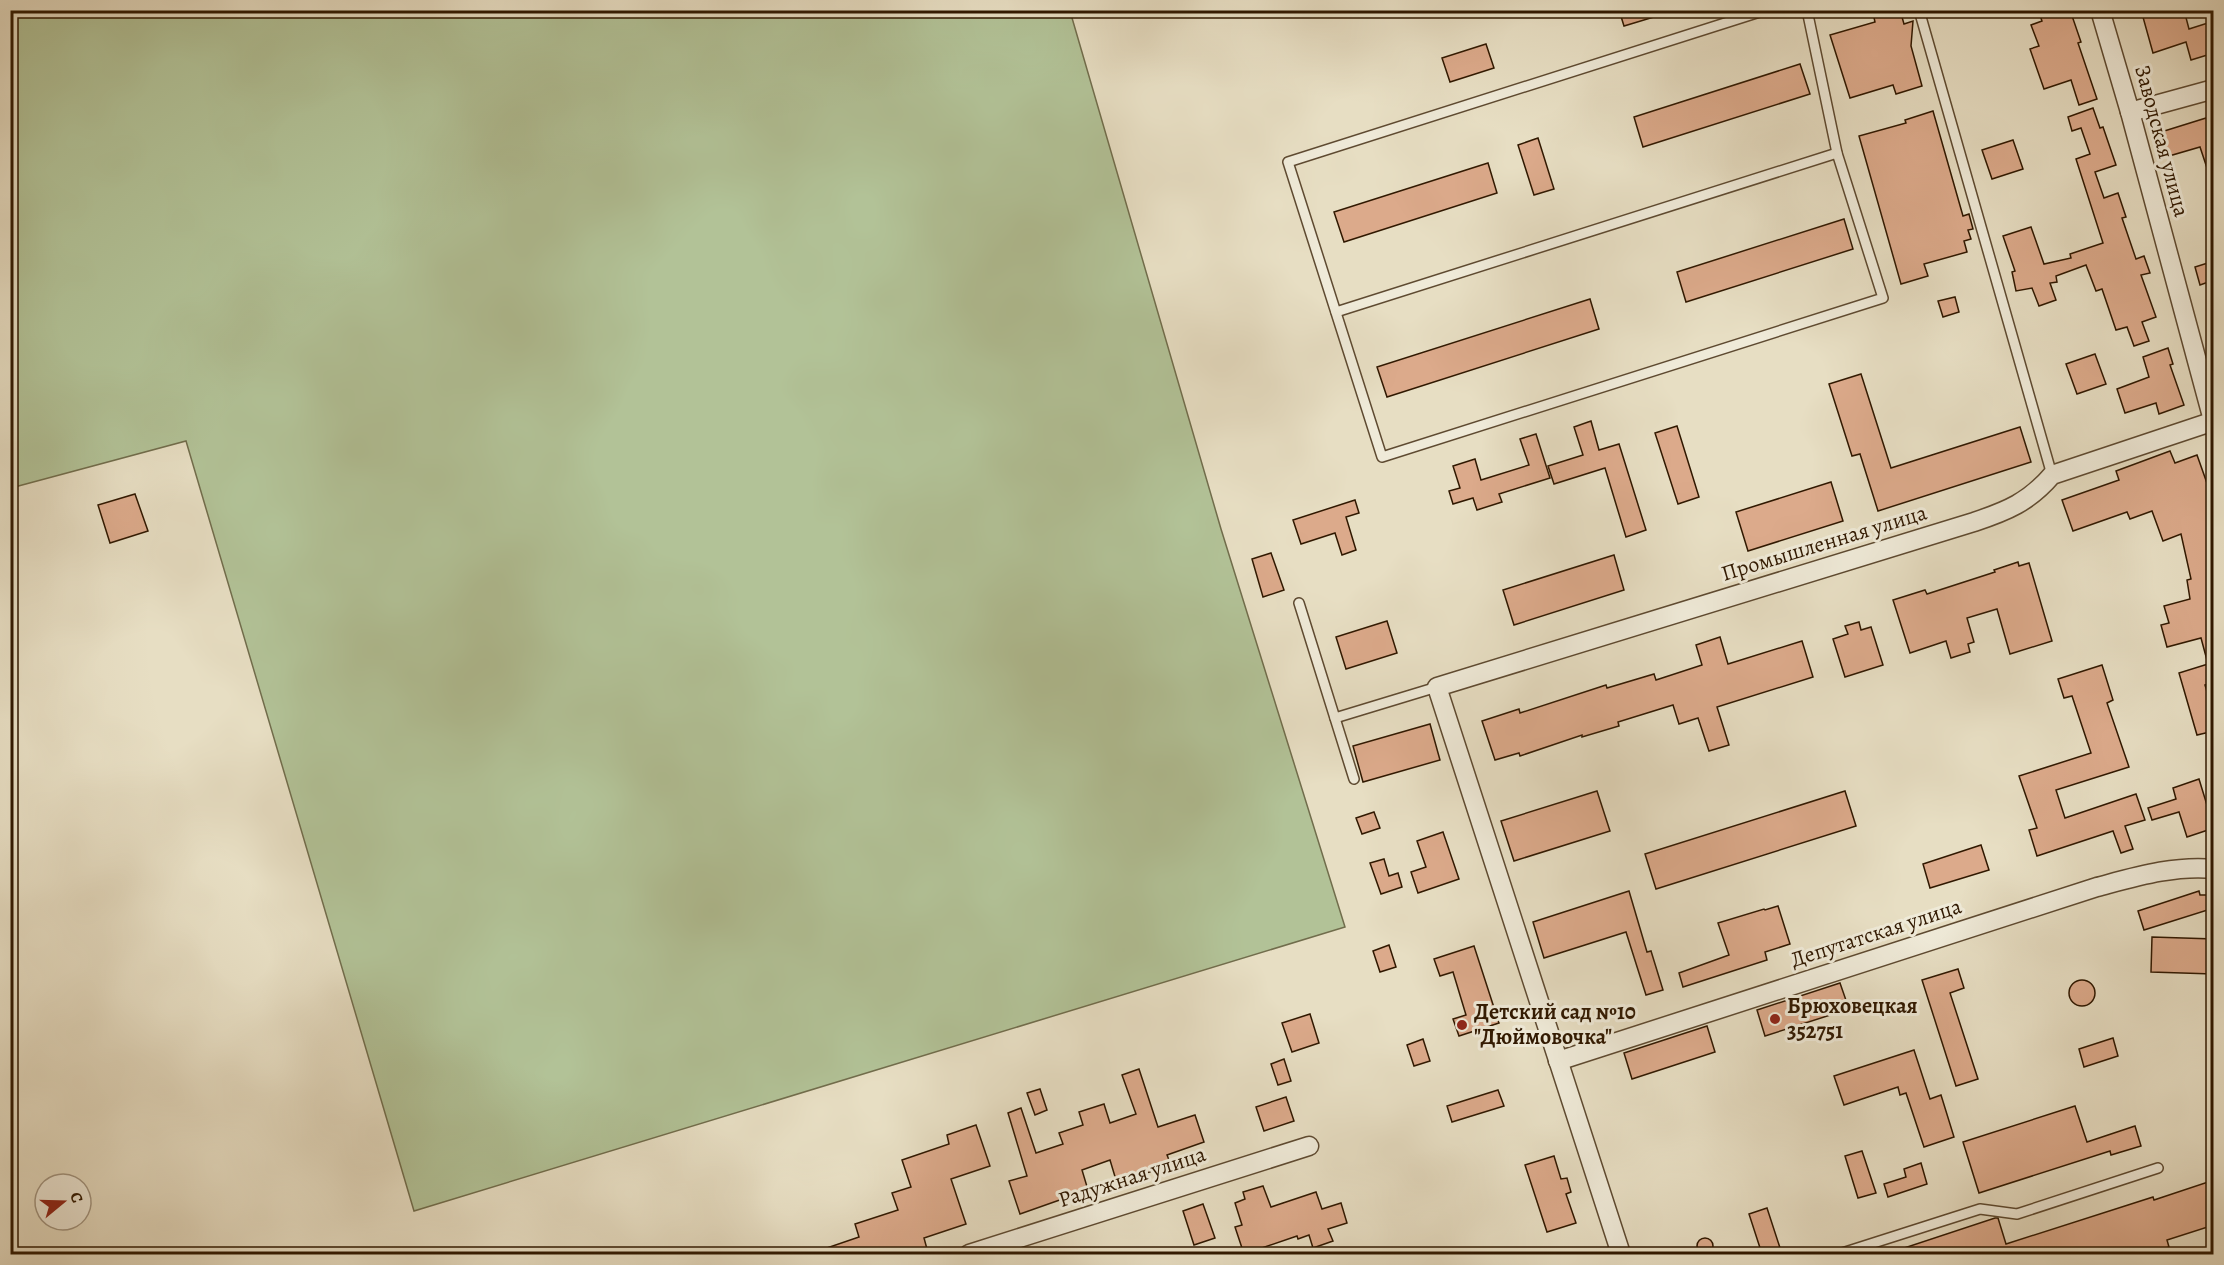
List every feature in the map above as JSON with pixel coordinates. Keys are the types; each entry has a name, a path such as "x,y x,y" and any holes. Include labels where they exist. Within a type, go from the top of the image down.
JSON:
{"street":[{"name":"Заводская улица","path":"2100,10 2130,112 2213,422"},
{"path":"2130,112 2214,89"},
{"name":"Промышленная улица","path":"1437,687 1974,522 2023,502 2039,491 2052,475 2213,422"},
{"path":"1437,687 1620,1254"},
{"name":"Депутатская улица","path":"1558,1061 2097,887 2187,868 2214,869"},
{"name":"Радужная улица","path":"969,1254 1309,1146"}],"lane":[{"path":"1766,10 1288,162 1382,457 1883,298 1837,153 1807,10"},
{"path":"1919,10 2052,475"},
{"path":"1336,312 1837,153"},
{"path":"1299,603 1354,779"},
{"path":"1335,718 1437,687"},
{"path":"1839,1254 1980,1209 2017,1214 2158,1168"}],"green space":[{"path":"11,10 1070,11 1221,529 1345,927 414,1211 186,441 11,488"}],"building":[{"path":"1619,10 1664,10 1664,14 1624,26"},
{"path":"1880,10 1900,10 1904,24 1913,21 1911,46 1922,86 1896,94 1893,85 1850,98 1830,35 1875,22 1873,13"},
{"path":"2038,10 2070,10 2081,42 2078,43 2097,99 2079,105 2071,80 2044,89 2030,49 2039,46 2031,25 2042,21"},
{"path":"2141,10 2184,10 2189,29 2214,21 2214,53 2191,60 2186,42 2153,53"},
{"path":"1486,44 1494,68 1450,82 1442,58"},
{"path":"1800,64 1810,94 1643,147 1634,117"},
{"path":"2093,108 2100,128 2103,127 2116,165 2095,172 2104,198 2118,193 2126,217 2122,218 2136,259 2144,256 2150,273 2141,275 2156,317 2142,322 2149,341 2134,346 2127,327 2116,330 2102,289 2096,291 2086,265 2056,276 2057,282 2050,283 2056,300 2039,306 2032,288 2016,291 2012,272 2015,271 2003,236 2031,227 2044,264 2071,258 2070,254 2103,243 2076,159 2090,154 2081,128 2072,131 2068,117"},
{"path":"1933,111 1963,216 1969,214 1973,229 1968,230 1971,239 1964,241 1967,252 1924,264 1928,276 1901,284 1859,136 1906,123 1905,120"},
{"path":"2206,118 2214,142 2214,180 2211,180 2200,147 2169,156 2161,132"},
{"path":"1538,138 1554,189 1534,195 1518,145"},
{"path":"2013,140 2023,169 1992,179 1982,150"},
{"path":"1488,163 1497,193 1344,242 1334,212"},
{"path":"1844,219 1853,249 1686,302 1677,272"},
{"path":"2214,261 2214,280 2200,285 2195,267"},
{"path":"1955,297 1959,312 1943,317 1938,301"},
{"path":"1590,299 1599,329 1387,397 1377,367"},
{"path":"2168,348 2173,364 2170,365 2184,405 2159,414 2156,403 2125,413 2117,389 2149,377 2143,357"},
{"path":"2095,354 2106,384 2077,394 2066,364"},
{"path":"1861,374 1891,468 2020,427 2031,462 1878,511 1860,454 1852,456 1829,384"},
{"path":"1591,421 1599,450 1619,444 1646,530 1626,537 1605,468 1554,484 1548,466 1583,455 1574,427"},
{"path":"1677,426 1699,497 1678,504 1655,433"},
{"path":"1536,434 1550,478 1499,494 1502,502 1477,510 1473,498 1453,504 1449,491 1460,488 1453,466 1475,459 1481,480 1529,465 1520,439"},
{"path":"2170,451 2175,463 2197,455 2214,503 2214,682 2205,685 2214,715 2214,731 2197,735 2179,673 2208,664 2201,638 2167,647 2161,625 2169,623 2164,606 2190,599 2187,580 2191,579 2181,534 2163,541 2152,511 2130,519 2127,512 2073,531 2062,500 2119,480 2116,471"},
{"path":"1831,482 1843,521 1748,551 1736,512"},
{"path":"135,494 148,531 110,543 98,505"},
{"path":"1355,500 1359,513 1346,517 1356,550 1342,555 1335,533 1301,544 1293,520"},
{"path":"1271,553 1284,590 1263,597 1252,559"},
{"path":"1614,555 1624,590 1514,625 1503,590"},
{"path":"2018,562 2019,566 2029,563 2052,641 2010,654 1997,609 1967,618 1974,642 1968,644 1970,652 1951,658 1946,641 1910,653 1893,600 1925,590 1927,594 1995,572 1994,570"},
{"path":"1387,621 1397,653 1346,669 1336,637"},
{"path":"1859,622 1861,630 1871,627 1883,665 1845,677 1833,639 1848,634 1845,626"},
{"path":"1720,637 1728,664 1802,641 1813,677 1717,707 1729,745 1709,751 1698,718 1679,724 1673,705 1618,722 1619,726 1582,737 1582,735 1520,756 1519,753 1495,760 1482,721 1519,709 1520,713 1606,685 1607,688 1654,674 1656,680 1702,665 1696,645"},
{"path":"2102,665 2113,700 2107,703 2129,767 2056,790 2065,818 2136,794 2145,820 2125,826 2133,849 2121,853 2113,831 2037,856 2029,830 2037,828 2019,776 2091,753 2072,696 2064,698 2058,679"},
{"path":"1430,724 1440,760 1363,782 1353,746"},
{"path":"2199,779 2214,828 2187,837 2179,812 2152,820 2148,808 2176,799 2173,788"},
{"path":"1597,791 1610,831 1514,861 1501,821"},
{"path":"1845,791 1856,826 1656,889 1645,854"},
{"path":"1374,812 1380,828 1362,834 1356,818"},
{"path":"1443,832 1459,879 1418,893 1411,872 1426,867 1417,841"},
{"path":"1981,845 1989,870 1930,888 1923,864"},
{"path":"1384,859 1389,876 1398,873 1402,887 1381,894 1370,863"},
{"path":"1629,891 1647,952 1651,951 1663,990 1646,995 1626,932 1544,958 1533,922"},
{"path":"2199,891 2200,895 2214,895 2214,908 2144,930 2138,911"},
{"path":"1778,906 1790,944 1765,952 1767,960 1683,987 1679,973 1729,955 1718,923"},
{"path":"2152,937 2214,939 2213,974 2151,972"},
{"path":"1389,945 1396,967 1380,972 1373,951"},
{"path":"1474,946 1499,1023 1459,1036 1453,1019 1466,1015 1453,972 1440,976 1434,959"},
{"path":"1958,969 1964,988 1950,993 1978,1079 1956,1086 1922,980"},
{"path":"2082,980 2091,984 2095,993 2091,1002 2082,1006 2073,1002 2069,993 2073,984"},
{"path":"1840,983 1849,1009 1765,1036 1757,1010"},
{"path":"1310,1014 1319,1043 1292,1052 1282,1023"},
{"path":"1707,1026 1715,1052 1632,1079 1624,1053"},
{"path":"2113,1038 2118,1056 2084,1067 2079,1049"},
{"path":"1423,1039 1430,1061 1414,1066 1407,1045"},
{"path":"1914,1050 1930,1099 1941,1095 1954,1137 1924,1147 1906,1093 1900,1095 1898,1087 1844,1105 1834,1076"},
{"path":"1284,1059 1291,1081 1278,1085 1271,1064"},
{"path":"1139,1069 1158,1127 1195,1115 1204,1142 1167,1155 1171,1165 1134,1177 1136,1184 1119,1190 1110,1160 1082,1170 1088,1190 1020,1214 1009,1181 1027,1176 1008,1113 1021,1108 1036,1153 1063,1144 1059,1133 1083,1125 1079,1112 1104,1104 1110,1123 1136,1114 1122,1075"},
{"path":"1040,1089 1047,1110 1035,1115 1027,1093"},
{"path":"1498,1090 1504,1106 1452,1122 1447,1106"},
{"path":"1286,1097 1294,1121 1264,1131 1256,1107"},
{"path":"2075,1106 2087,1142 2135,1126 2141,1146 2111,1155 2110,1151 1979,1193 1963,1142"},
{"path":"976,1125 990,1166 951,1179 966,1224 924,1238 927,1249 912,1254 910,1248 890,1254 815,1254 815,1252 859,1237 855,1224 898,1210 892,1193 911,1187 902,1160 949,1144 947,1135"},
{"path":"1862,1151 1876,1193 1858,1198 1845,1156"},
{"path":"1554,1156 1561,1179 1567,1178 1571,1192 1566,1194 1576,1223 1547,1232 1525,1165"},
{"path":"1921,1163 1927,1184 1888,1197 1884,1184 1906,1177 1904,1169"},
{"path":"2214,1180 2214,1225 2167,1240 2169,1247 2145,1254 1892,1254 1892,1252 1995,1218 1998,1218 2006,1244"},
{"path":"1263,1186 1271,1207 1316,1192 1322,1209 1341,1203 1347,1223 1328,1229 1333,1241 1313,1248 1309,1235 1298,1239 1297,1236 1244,1254 1235,1227 1242,1225 1235,1203 1245,1199 1243,1192"},
{"path":"1203,1204 1215,1238 1194,1245 1183,1211"},
{"path":"1767,1208 1782,1254 1762,1254 1749,1214"},
{"path":"1702,1238 1708,1238 1713,1246 1711,1252 1702,1254 1697,1249 1697,1243"}],"place":[{"name":"Брюховецкая 352751","path":"1775,1019"},
{"name":"Детский сад №10 \"Дюймовочка\"","path":"1462,1025"}]}
